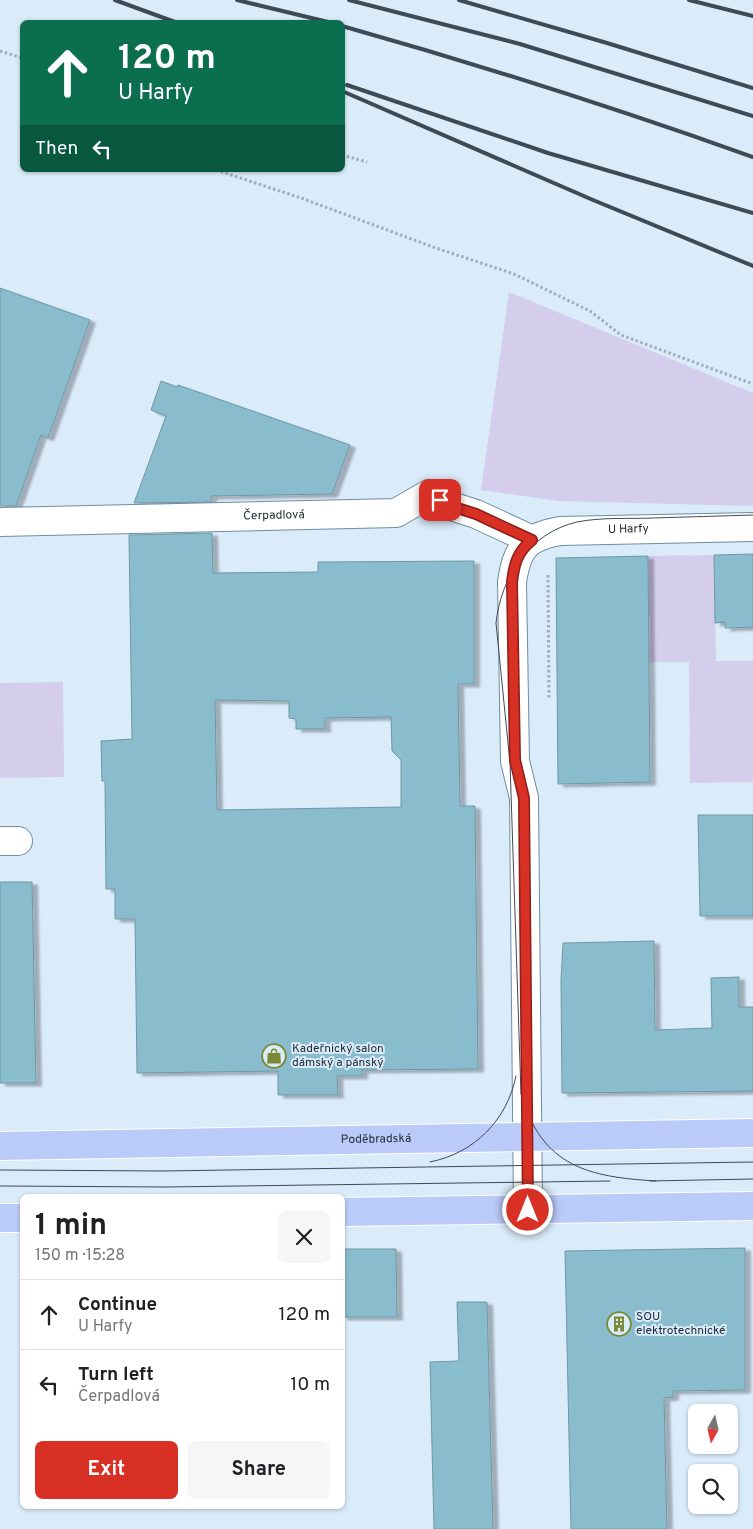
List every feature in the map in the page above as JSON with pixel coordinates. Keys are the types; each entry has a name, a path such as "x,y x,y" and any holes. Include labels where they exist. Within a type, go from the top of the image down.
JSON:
{"main road":[{"name":"Poděbradská","path":"0,1146 753,1133"},
{"path":"345,1212 753,1206"},
{"path":"0,1218 20,1218"}],"street":[{"name":"Čerpadlová","path":"0,522 396,513 429,494 451,506 476,514 524,551"},
{"name":"U Harfy","path":"524,551 550,533 568,530 753,527"},
{"path":"524,551 512,582 514,751 524,798 528,1210"}],"path":[{"path":"0,51 20,57"},
{"path":"345,156 367,162"},
{"path":"222,172 514,274 590,312 621,335 753,384"},
{"path":"548,574 549,704"}],"shaded area":[{"path":"509,292 753,393 753,506 558,501 481,490"},
{"path":"714,555 716,661 753,661 753,782 690,783 689,662 649,662 648,556"},
{"path":"63,682 64,777 0,778 0,683"}],"building":[{"path":"0,288 90,320 48,438 41,435 16,506 0,506"},
{"path":"161,381 177,387 178,385 350,445 332,494 211,496 211,502 134,503 166,416 151,410"},
{"path":"212,533 213,573 318,572 318,562 474,561 474,684 458,684 460,806 475,806 478,1069 362,1070 362,1076 337,1076 338,1095 278,1095 278,1071 137,1073 135,919 115,919 115,889 106,889 105,781 102,781 101,741 132,739 129,535","holes":["215,700 289,701 289,718 296,719 296,729 325,729 325,718 391,717 392,751 401,760 401,807 217,810"]},
{"path":"753,554 753,627 725,628 725,622 715,623 714,555"},
{"path":"648,556 650,782 558,784 556,558"},
{"path":"698,815 753,815 753,916 700,916"},
{"path":"0,882 32,882 36,1083 0,1083"},
{"path":"654,941 655,1030 712,1028 711,978 739,977 739,1007 753,1007 753,1091 562,1093 561,980 563,943"},
{"name":"SOU elektrotechnické","path":"745,1248 745,1390 673,1391 673,1397 664,1398 667,1529 571,1529 565,1251"},
{"path":"345,1249 396,1249 397,1317 345,1317"},
{"path":"457,1302 487,1302 493,1529 434,1529 430,1362 459,1361"}],"tram line":[{"path":"656,1181 610,1176 589,1171 555,1153 542,1138 530,1119 521,1094 510,763 496,623 504,589 520,559 545,536 560,528 577,522 596,519 753,515"},
{"path":"430,1162 446,1158 461,1151 487,1132 505,1107 512,1092 516,1076"},
{"path":"0,1170 163,1171 753,1162"},
{"path":"650,1181 753,1179"},
{"path":"0,1186 166,1187 610,1181"}],"railway":[{"path":"115,0 170,20"},
{"path":"237,0 320,20"},
{"path":"349,0 520,44 753,116"},
{"path":"459,0 753,88"},
{"path":"689,0 753,16"},
{"path":"345,27 549,88 753,157"},
{"path":"347,85 548,153 753,213"},
{"path":"345,92 593,200 753,266"}],"place":[{"name":"Kadeřnický salon dámský a pánský","path":"274,1056"},
{"name":"SOU elektrotechnické","path":"619,1324"}],"route":[{"path":"440,500 451,506 476,514 532,540 524,546 515,561 512,582 515,760 524,798 528,1210"}]}
